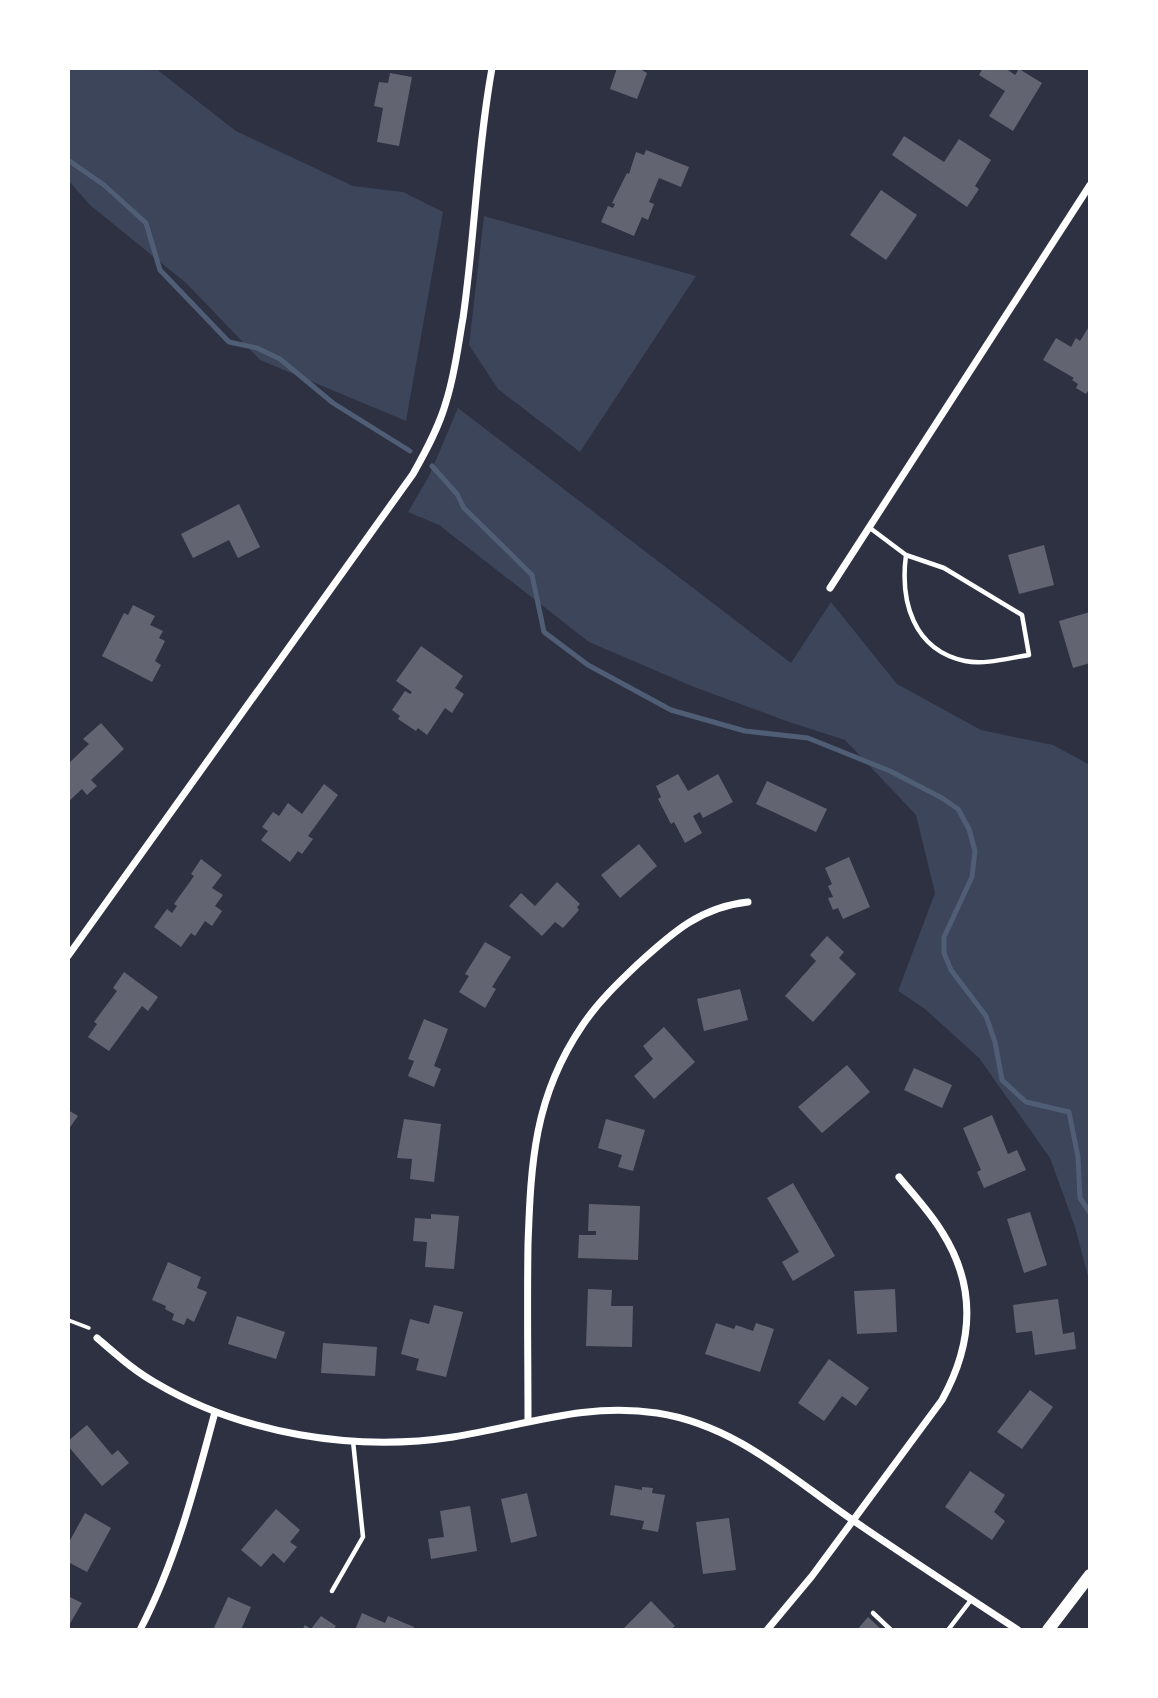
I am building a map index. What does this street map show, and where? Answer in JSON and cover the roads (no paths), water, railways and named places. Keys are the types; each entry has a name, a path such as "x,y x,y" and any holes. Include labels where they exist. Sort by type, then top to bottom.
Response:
{"main road":[{"path":"1048,1630 1090,1575"}],"street":[{"path":"68,956 413,474 431,441 446,404 455,369 492,68"},
{"path":"830,588 1090,185"},
{"path":"528,1420 527,1283 531,1174 539,1121 563,1057 582,1025 605,995 645,958 705,911 726,904 748,902"},
{"path":"767,1630 811,1576 942,1400 954,1379 962,1353 967,1327 967,1303 963,1278 954,1252 941,1230 899,1177"},
{"path":"97,1338 154,1382 215,1412 256,1425 305,1435 353,1441 400,1442 452,1437 528,1420 585,1411 621,1409 658,1413 695,1423 730,1436 756,1450 853,1520 1018,1630"},
{"path":"140,1630 173,1556 194,1493 215,1412"}],"lane":[{"path":"870,528 906,555 944,568 1022,615 1029,655 988,662 965,661 930,646 918,629 906,601 903,579 906,555"},
{"path":"331,1591 363,1537 353,1441"},
{"path":"948,1630 972,1599"},
{"path":"873,1613 891,1630"}],"waterway":[{"path":"68,160 104,185 146,223 160,270 229,342 257,348 280,359 333,403 410,451"},
{"path":"432,466 457,494 464,508 532,575 544,632 588,665 671,710 745,731 808,738 890,771 958,809 969,829 975,851 972,877 944,937 944,953 951,970 986,1016 995,1042 1002,1080 1026,1102 1069,1112 1078,1157 1080,1198 1090,1213"}]}
